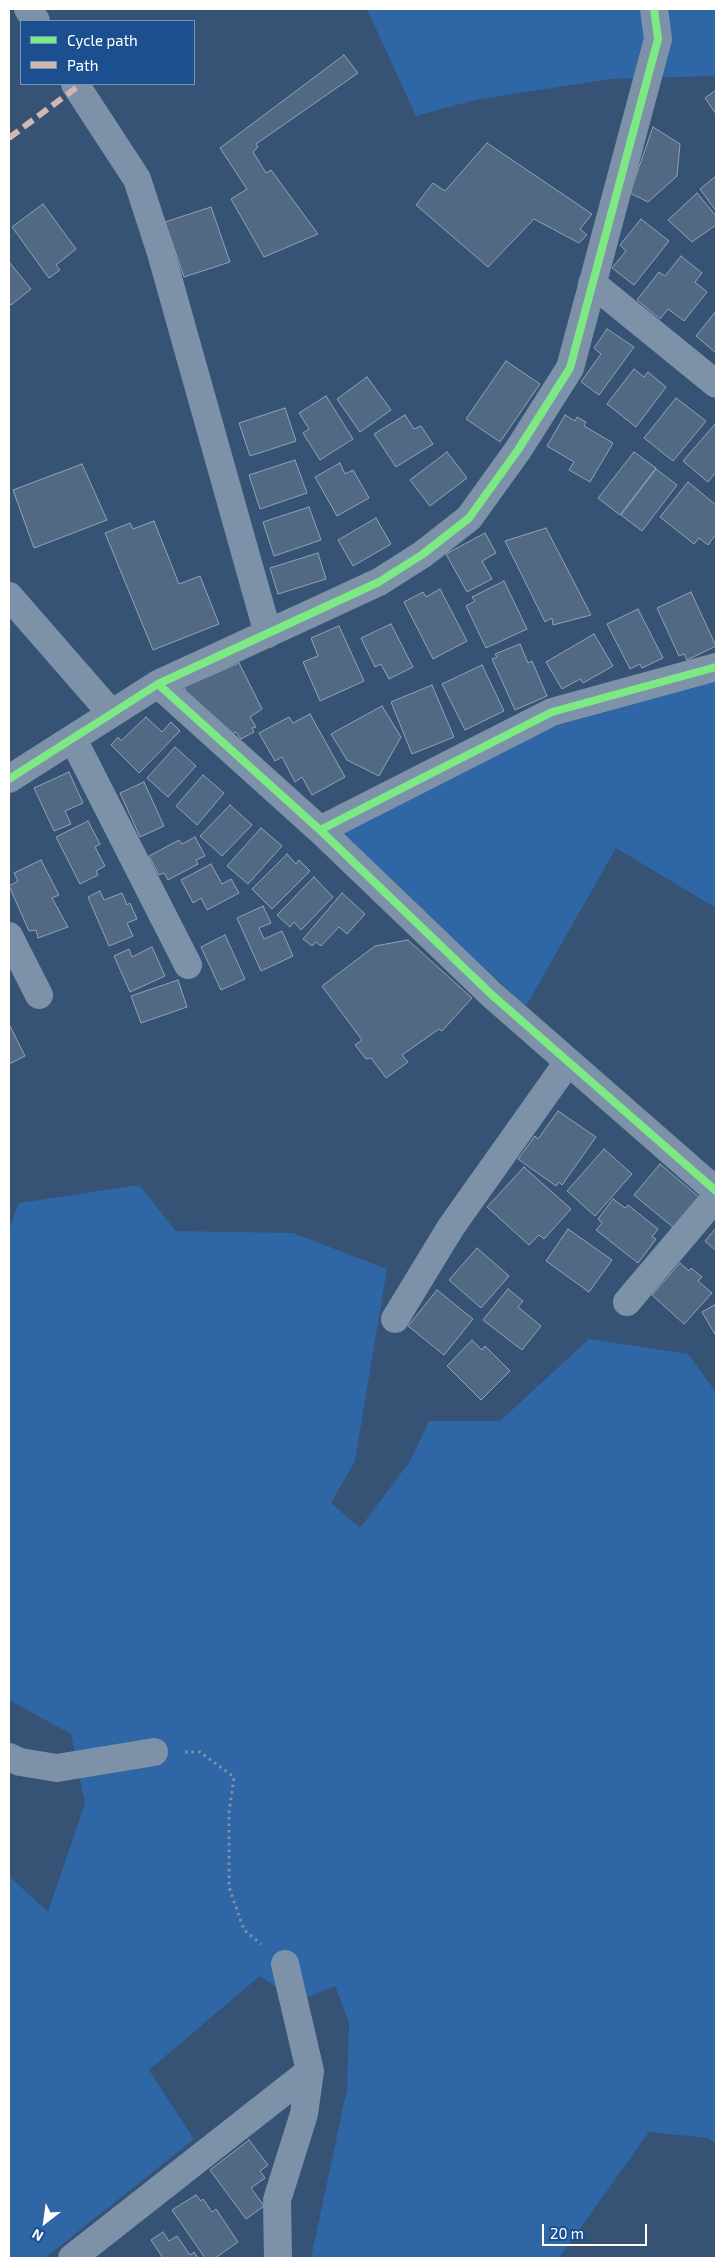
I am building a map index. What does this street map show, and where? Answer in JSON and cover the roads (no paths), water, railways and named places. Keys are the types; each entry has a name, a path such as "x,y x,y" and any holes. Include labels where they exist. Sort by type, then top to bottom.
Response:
{"street":[{"path":"28,9 35,20"},
{"path":"9,779 158,684 378,582 423,554 469,518 518,450 570,368 658,39 654,9"},
{"path":"76,85 137,179 161,253 268,634"},
{"path":"592,283 716,384"},
{"path":"9,596 111,713"},
{"path":"320,830 552,712 716,667"},
{"path":"158,684 320,830 492,995 716,1191"},
{"path":"72,739 188,965"},
{"path":"9,936 39,995"},
{"path":"395,1319 450,1227 568,1062"},
{"path":"627,1302 716,1197"},
{"path":"9,1757 20,1762 57,1768 154,1752"},
{"path":"278,2258 277,2200 304,2114 310,2071 285,1964"},
{"path":"72,2258 310,2071"}]}
